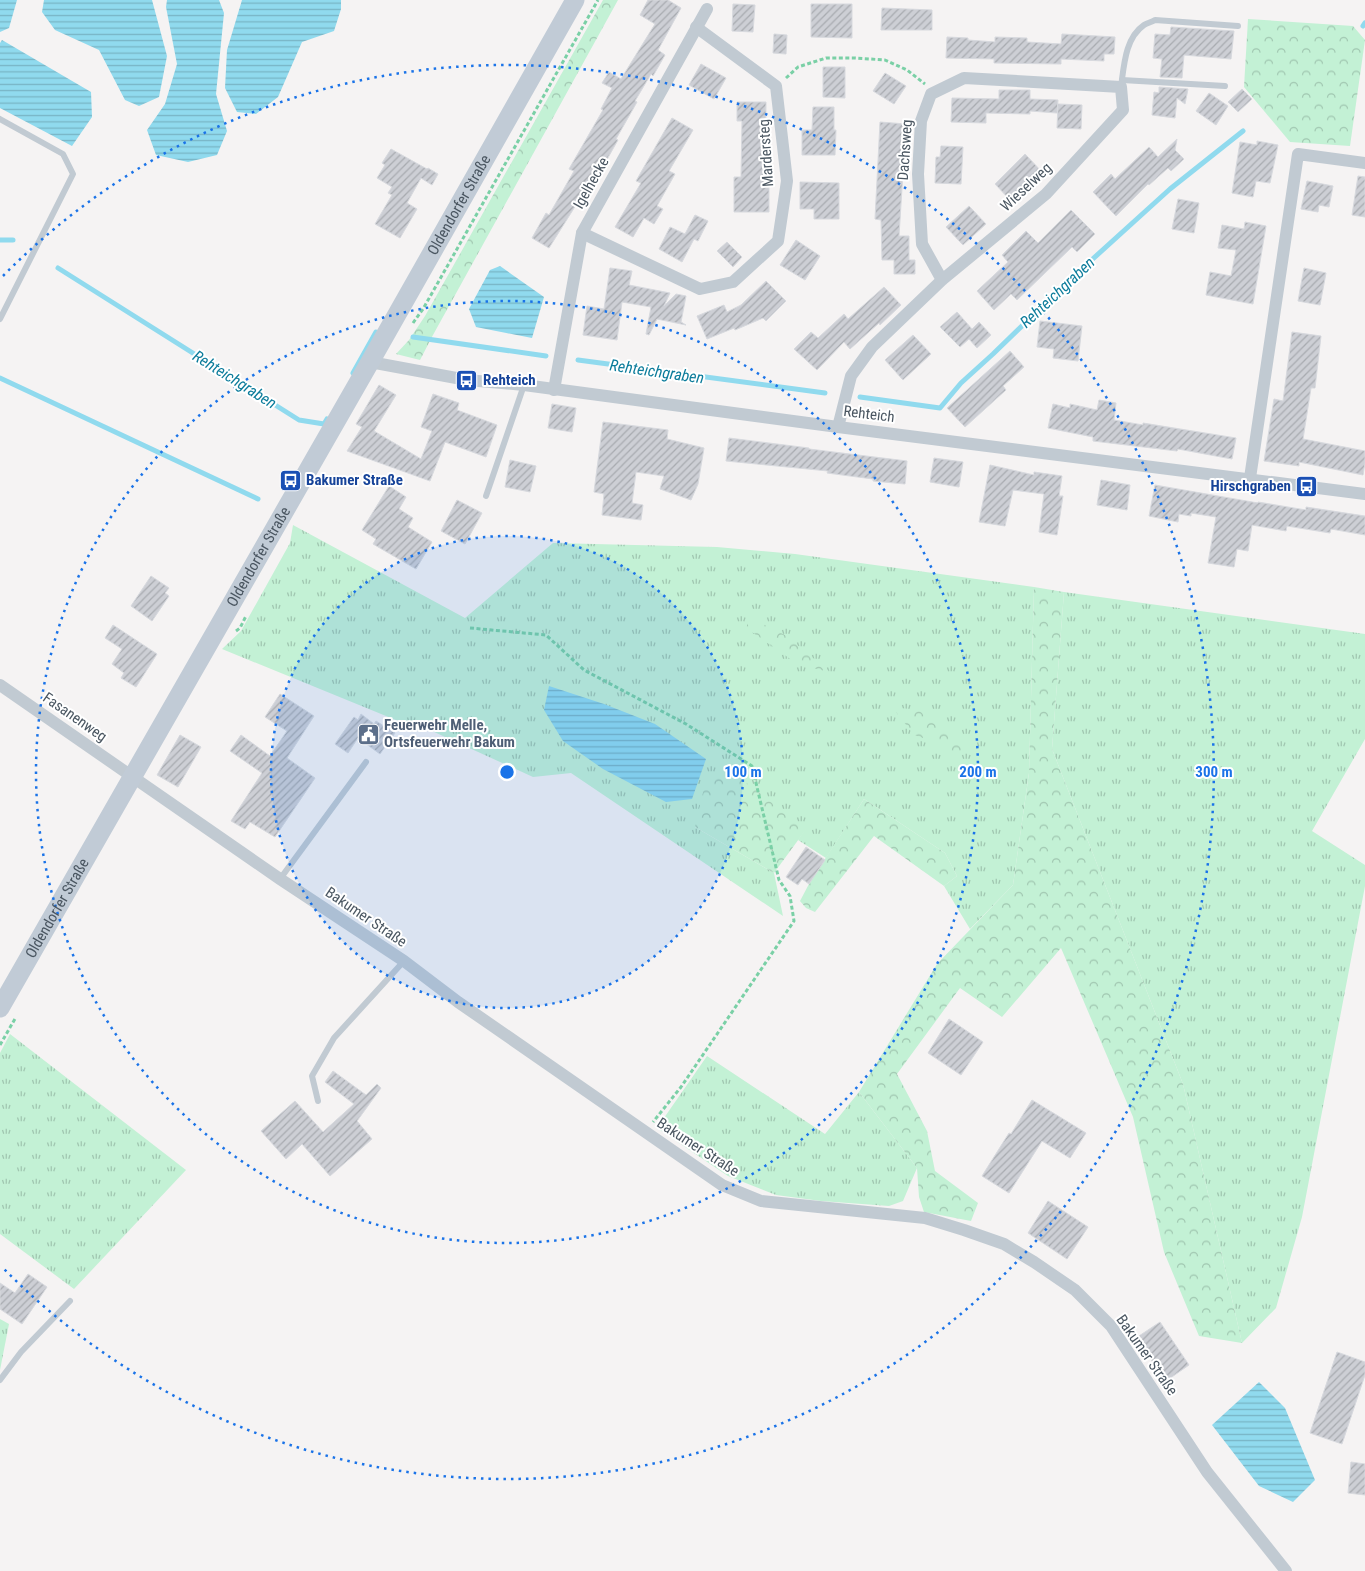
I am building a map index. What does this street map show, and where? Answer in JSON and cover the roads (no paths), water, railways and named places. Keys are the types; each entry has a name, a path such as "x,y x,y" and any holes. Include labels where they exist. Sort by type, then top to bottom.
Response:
{"main road":[{"name":"Oldendorfer Straße","path":"0,1008 575,0"}],"street":[{"name":"Igelhecke","path":"554,390 582,233 707,9"},
{"name":"Mardersteg","path":"582,233 700,289 733,282 778,241 787,181 776,86 696,27"},
{"name":"Dachsweg","path":"942,280 922,244 918,174 921,122 931,94 964,78 1122,84"},
{"name":"Wieselweg","path":"838,427 851,376 872,347 942,280 1046,194 1123,110 1122,84"},
{"path":"1250,478 1298,154 1365,163"},
{"name":"Rehteich","path":"370,362 467,380 524,385 1365,494"},
{"name":"Fasanenweg","path":"0,684 132,777"},
{"name":"Bakumer Straße","path":"132,777 404,962 458,1002 722,1185 761,1201 925,1218 1004,1244 1075,1290 1110,1326 1207,1472 1286,1571"}],"lane":[{"name":"Wieselweg","path":"1122,84 1124,62 1132,38 1144,25 1155,20 1238,26"},
{"path":"1122,84 1225,86"},
{"path":"0,118 63,154 74,174 0,319"},
{"path":"486,496 524,385"},
{"path":"280,879 366,762"},
{"path":"318,1100 312,1076 334,1038 404,962"},
{"path":"0,1380 21,1352 70,1301"}],"water":[{"path":"0,0 17,0 9,28 0,32"},
{"path":"44,0 152,0 167,56 159,97 139,106 125,100 99,50 55,30 42,12"},
{"path":"167,0 219,0 224,13 216,94 227,131 217,155 188,162 156,155 147,130 165,104 177,64 166,7"},
{"path":"242,0 341,0 341,9 334,31 302,42 278,97 256,114 237,112 225,88 227,50"},
{"path":"2,40 91,92 92,117 72,146 0,108 0,43"},
{"path":"500,266 544,297 532,338 476,327 469,309 490,270"},
{"path":"549,686 604,704 655,724 706,759 692,799 666,802 603,769 563,741 544,710"},
{"path":"1259,1382 1285,1408 1315,1480 1293,1502 1259,1486 1212,1425"}],"waterway":[{"name":"Rehteichgraben","path":"860,397 940,408 961,383 1064,285 1170,189 1243,131"},
{"name":"Rehteichgraben","path":"0,240 13,240"},
{"name":"Rehteichgraben","path":"58,268 299,420 324,424 327,419"},
{"name":"Rehteichgraben","path":"353,373 376,332"},
{"name":"Rehteichgraben","path":"413,337 546,356"},
{"name":"Rehteichgraben","path":"578,360 825,393"},
{"path":"0,378 258,499"}],"place":[{"name":"Rehteich","path":"467,380"},
{"name":"Bakumer Straße","path":"290,480"},
{"name":"Hirschgraben","path":"1307,486"},
{"name":"Feuerwehr Melle, Ortsfeuerwehr Bakum","path":"368,734"}]}
